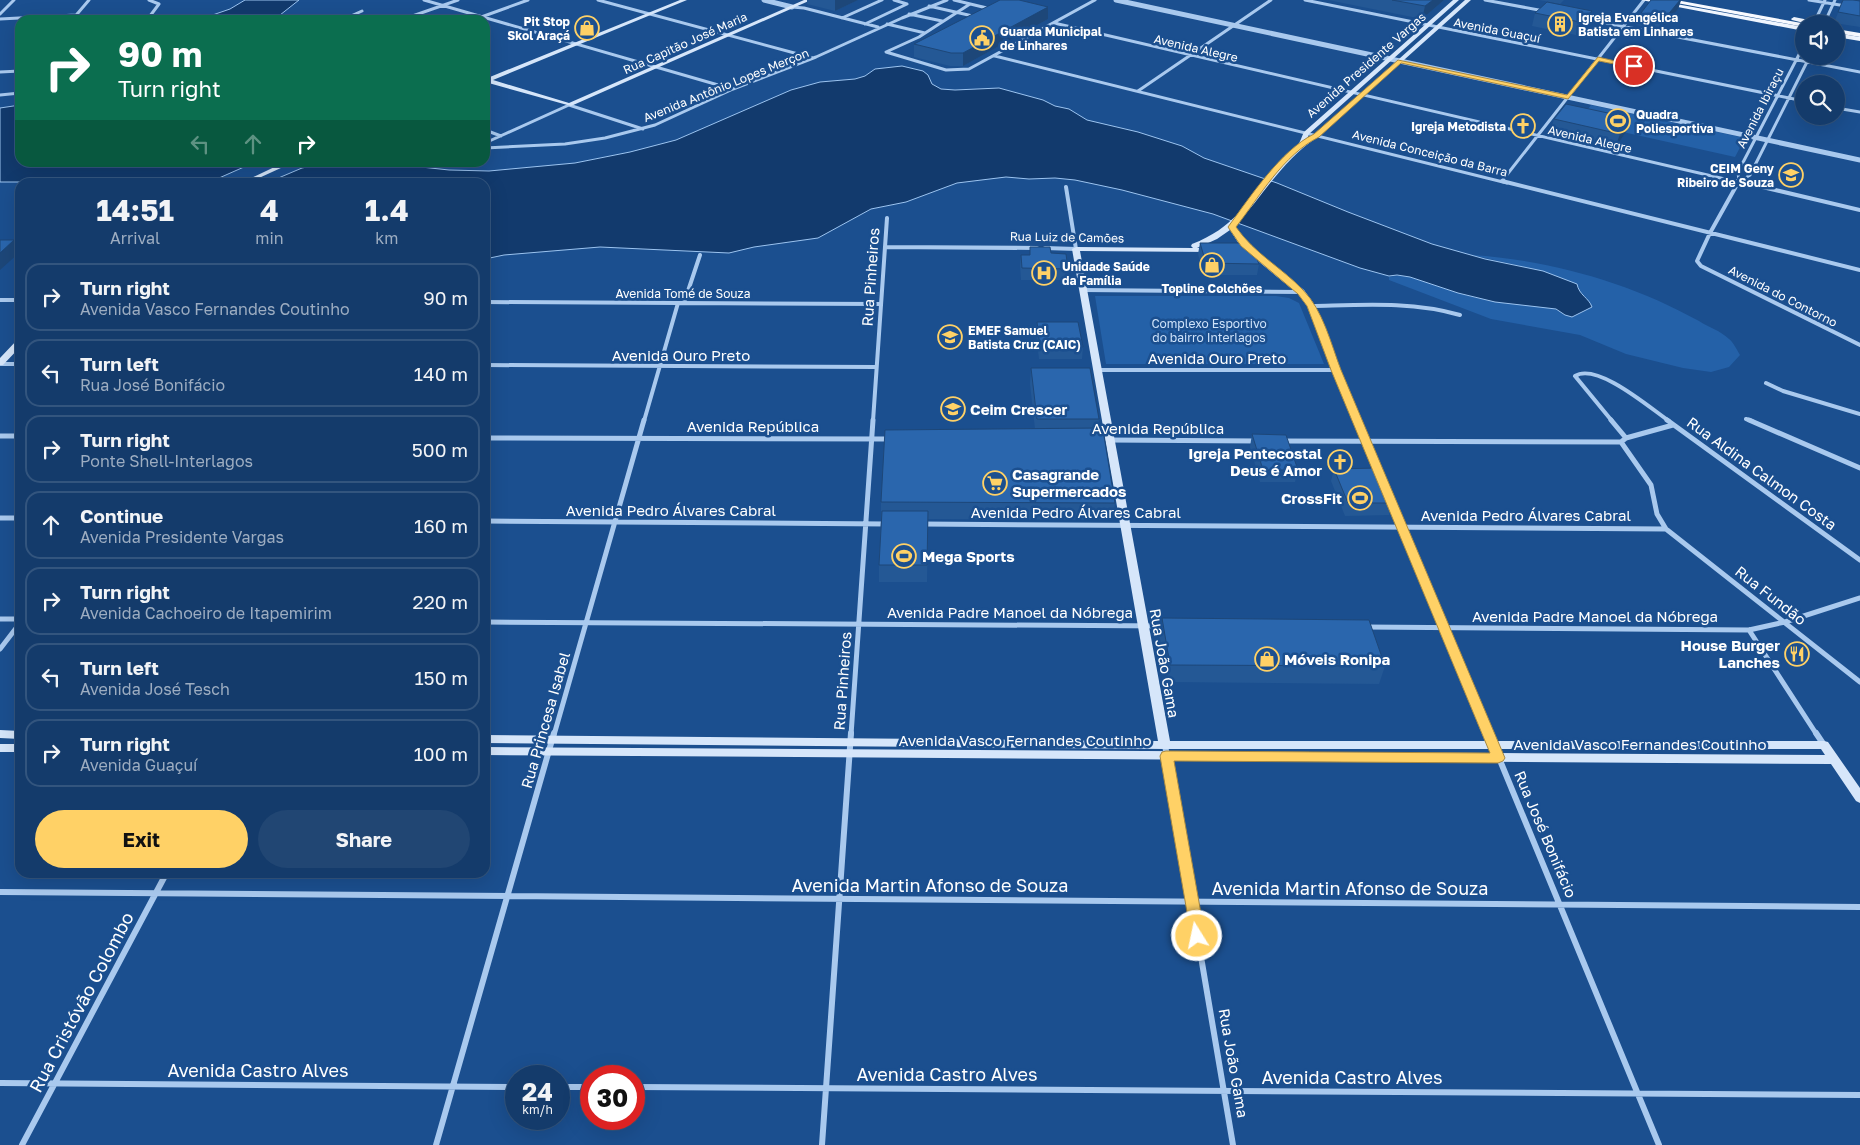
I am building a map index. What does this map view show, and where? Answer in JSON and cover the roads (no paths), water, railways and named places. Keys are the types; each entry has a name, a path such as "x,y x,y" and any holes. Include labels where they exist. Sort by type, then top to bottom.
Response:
{"highway":[{"path":"1664,0 1795,23"},
{"path":"1845,30 1860,33"}],"main road":[{"path":"490,78 684,0"},
{"name":"Rua Capitão José Maria","path":"569,105 808,0"},
{"name":"Avenida Presidente Vargas","path":"1302,143 1306,133 1456,0"},
{"name":"Avenida Presidente Vargas","path":"1302,143 1317,135 1468,0"},
{"path":"1644,0 1795,27"},
{"path":"1684,0 1795,19"},
{"path":"1845,36 1860,39"},
{"path":"490,81 569,105"},
{"path":"1184,250 1205,244 1232,226 1282,162 1302,143"},
{"path":"255,178 280,167"},
{"name":"Rua José Bonifácio","path":"1232,226 1245,250 1301,292 1311,306 1498,758"},
{"name":"Rua Luiz de Camões","path":"1076,249 1221,250"},
{"name":"Rua João Gama","path":"1076,249 1098,370 1106,440 1125,525 1166,750"},
{"path":"0,363 15,347"},
{"path":"0,734 15,735"},
{"name":"Avenida Vasco Fernandes Coutinho","path":"490,739 552,739 850,748"},
{"name":"Avenida Vasco Fernandes Coutinho","path":"1166,750 1494,745 1824,745"},
{"path":"1824,745 1860,798"},
{"path":"0,748 15,748"},
{"name":"Avenida Vasco Fernandes Coutinho","path":"490,751 850,748 1166,750 1498,758 1835,760"}],"street":[{"path":"0,14 14,0"},
{"path":"76,15 89,0"},
{"path":"149,0 158,3 157,9 152,15"},
{"path":"424,0 475,15"},
{"path":"415,15 458,0"},
{"path":"487,15 528,0"},
{"path":"598,0 813,58"},
{"path":"764,0 878,27"},
{"path":"779,0 804,8"},
{"path":"842,18 882,0"},
{"path":"865,24 907,4 894,0"},
{"name":"Avenida Antônio Lopes Merçon","path":"490,148 513,148 575,141 643,129 687,113 733,90 813,58 878,27 947,0"},
{"path":"954,0 997,10"},
{"path":"970,4 954,12 925,33 886,52 946,70 961,70 975,67 1095,0"},
{"path":"1116,0 1860,158"},
{"path":"1131,0 1236,24"},
{"path":"1138,91 1270,0"},
{"name":"Avenida Guaçuí","path":"1305,0 1795,99"},
{"path":"1485,0 1550,12"},
{"path":"1502,181 1644,0"},
{"path":"1809,0 1851,7"},
{"path":"1828,15 1835,0"},
{"path":"1819,15 1824,1"},
{"path":"929,6 982,18"},
{"path":"353,15 362,11"},
{"path":"909,14 942,22"},
{"path":"0,19 15,18"},
{"path":"1578,18 1795,59"},
{"path":"490,19 733,90"},
{"name":"Avenida Alegre","path":"1054,23 1860,210"},
{"path":"887,24 925,33"},
{"name":"Avenida Conceição da Barra","path":"996,56 1860,270"},
{"name":"Avenida Ibiraçu","path":"1740,181 1738,172 1795,61"},
{"name":"Avenida Ibiraçu","path":"1698,264 1710,233 1740,181 1750,175 1806,65"},
{"path":"1823,65 1860,72"},
{"path":"0,72 15,71"},
{"path":"0,95 15,94"},
{"path":"490,140 569,105 643,129"},
{"path":"1845,110 1860,112"},
{"path":"490,132 500,136"},
{"name":"Rua João Gama","path":"1066,187 1076,249"},
{"name":"Rua Pinheiros","path":"822,1145 887,218"},
{"name":"Rua Luiz de Camões","path":"885,246 1076,249"},
{"name":"Rua Princesa Isabel","path":"436,1145 660,366 681,303 700,255"},
{"name":"Avenida do Contorno","path":"1698,264 1860,345"},
{"path":"1083,290 1301,292"},
{"path":"0,300 15,300"},
{"name":"Avenida Tomé de Souza","path":"490,302 881,304"},
{"path":"1311,306 1413,306 1440,309 1460,315"},
{"path":"0,363 15,364"},
{"name":"Avenida Ouro Preto","path":"490,365 876,367"},
{"name":"Avenida Ouro Preto","path":"1098,370 1336,370"},
{"name":"Rua Aldina Calmon Costa","path":"1626,438 1578,382 1575,376 1577,373 1588,373 1603,378 1624,389 1860,560"},
{"path":"1766,383 1791,393 1860,414"},
{"path":"1746,419 1860,468"},
{"path":"1278,441 1621,442 1626,438 1673,425"},
{"path":"0,436 15,436"},
{"name":"Avenida República","path":"490,438 890,439"},
{"name":"Avenida República","path":"1106,440 1268,441"},
{"path":"1621,442 1651,485 1657,514 1666,529"},
{"path":"0,518 15,518"},
{"name":"Avenida Pedro Álvares Cabral","path":"490,521 895,524"},
{"name":"Avenida Pedro Álvares Cabral","path":"915,524 1666,529"},
{"name":"Rua Fundão","path":"1666,529 1860,682"},
{"name":"Avenida Padre Manoel da Nóbrega","path":"1357,627 1749,630 1785,622 1860,598"},
{"path":"0,619 15,619"},
{"name":"Avenida Padre Manoel da Nóbrega","path":"490,622 1172,626"},
{"path":"0,650 15,630"},
{"path":"1749,630 1824,745"},
{"name":"Rua João Gama","path":"1166,750 1233,1145"},
{"name":"Rua José Bonifácio","path":"1498,758 1659,1145"},
{"name":"Rua Cristóvão Colombo","path":"22,1145 164,878"},
{"name":"Avenida Martin Afonso de Souza","path":"0,892 1860,908"},
{"name":"Avenida Castro Alves","path":"0,1083 505,1087"},
{"name":"Avenida Castro Alves","path":"645,1087 1860,1095"}],"place":[{"name":"Igreja Evangélica Batista em Linhares","path":"1560,24"},
{"name":"Pit Stop Skol Araçá","path":"587,28"},
{"name":"Guarda Municipal de Linhares","path":"982,38"},
{"name":"Quadra Poliesportiva","path":"1618,121"},
{"name":"Igreja Metodista","path":"1523,126"},
{"name":"CEIM Geny Ribeiro de Souza","path":"1791,175"},
{"name":"Topline Colchões","path":"1212,265"},
{"name":"Unidade Saúde da Família","path":"1044,273"},
{"name":"EMEF Samuel Batista Cruz (CAIC)","path":"950,337"},
{"name":"Ceim Crescer","path":"953,409"},
{"name":"Igreja Pentecostal Deus é Amor","path":"1340,462"},
{"name":"Casagrande Supermercados","path":"995,483"},
{"name":"CrossFit","path":"1360,498"},
{"name":"Mega Sports","path":"904,556"},
{"name":"House Burger Lanches","path":"1797,654"},
{"name":"Móveis Ronipa","path":"1267,659"}],"park label":[{"name":"Complexo Esportivo do bairro Interlagos","path":"1209,330"}]}
